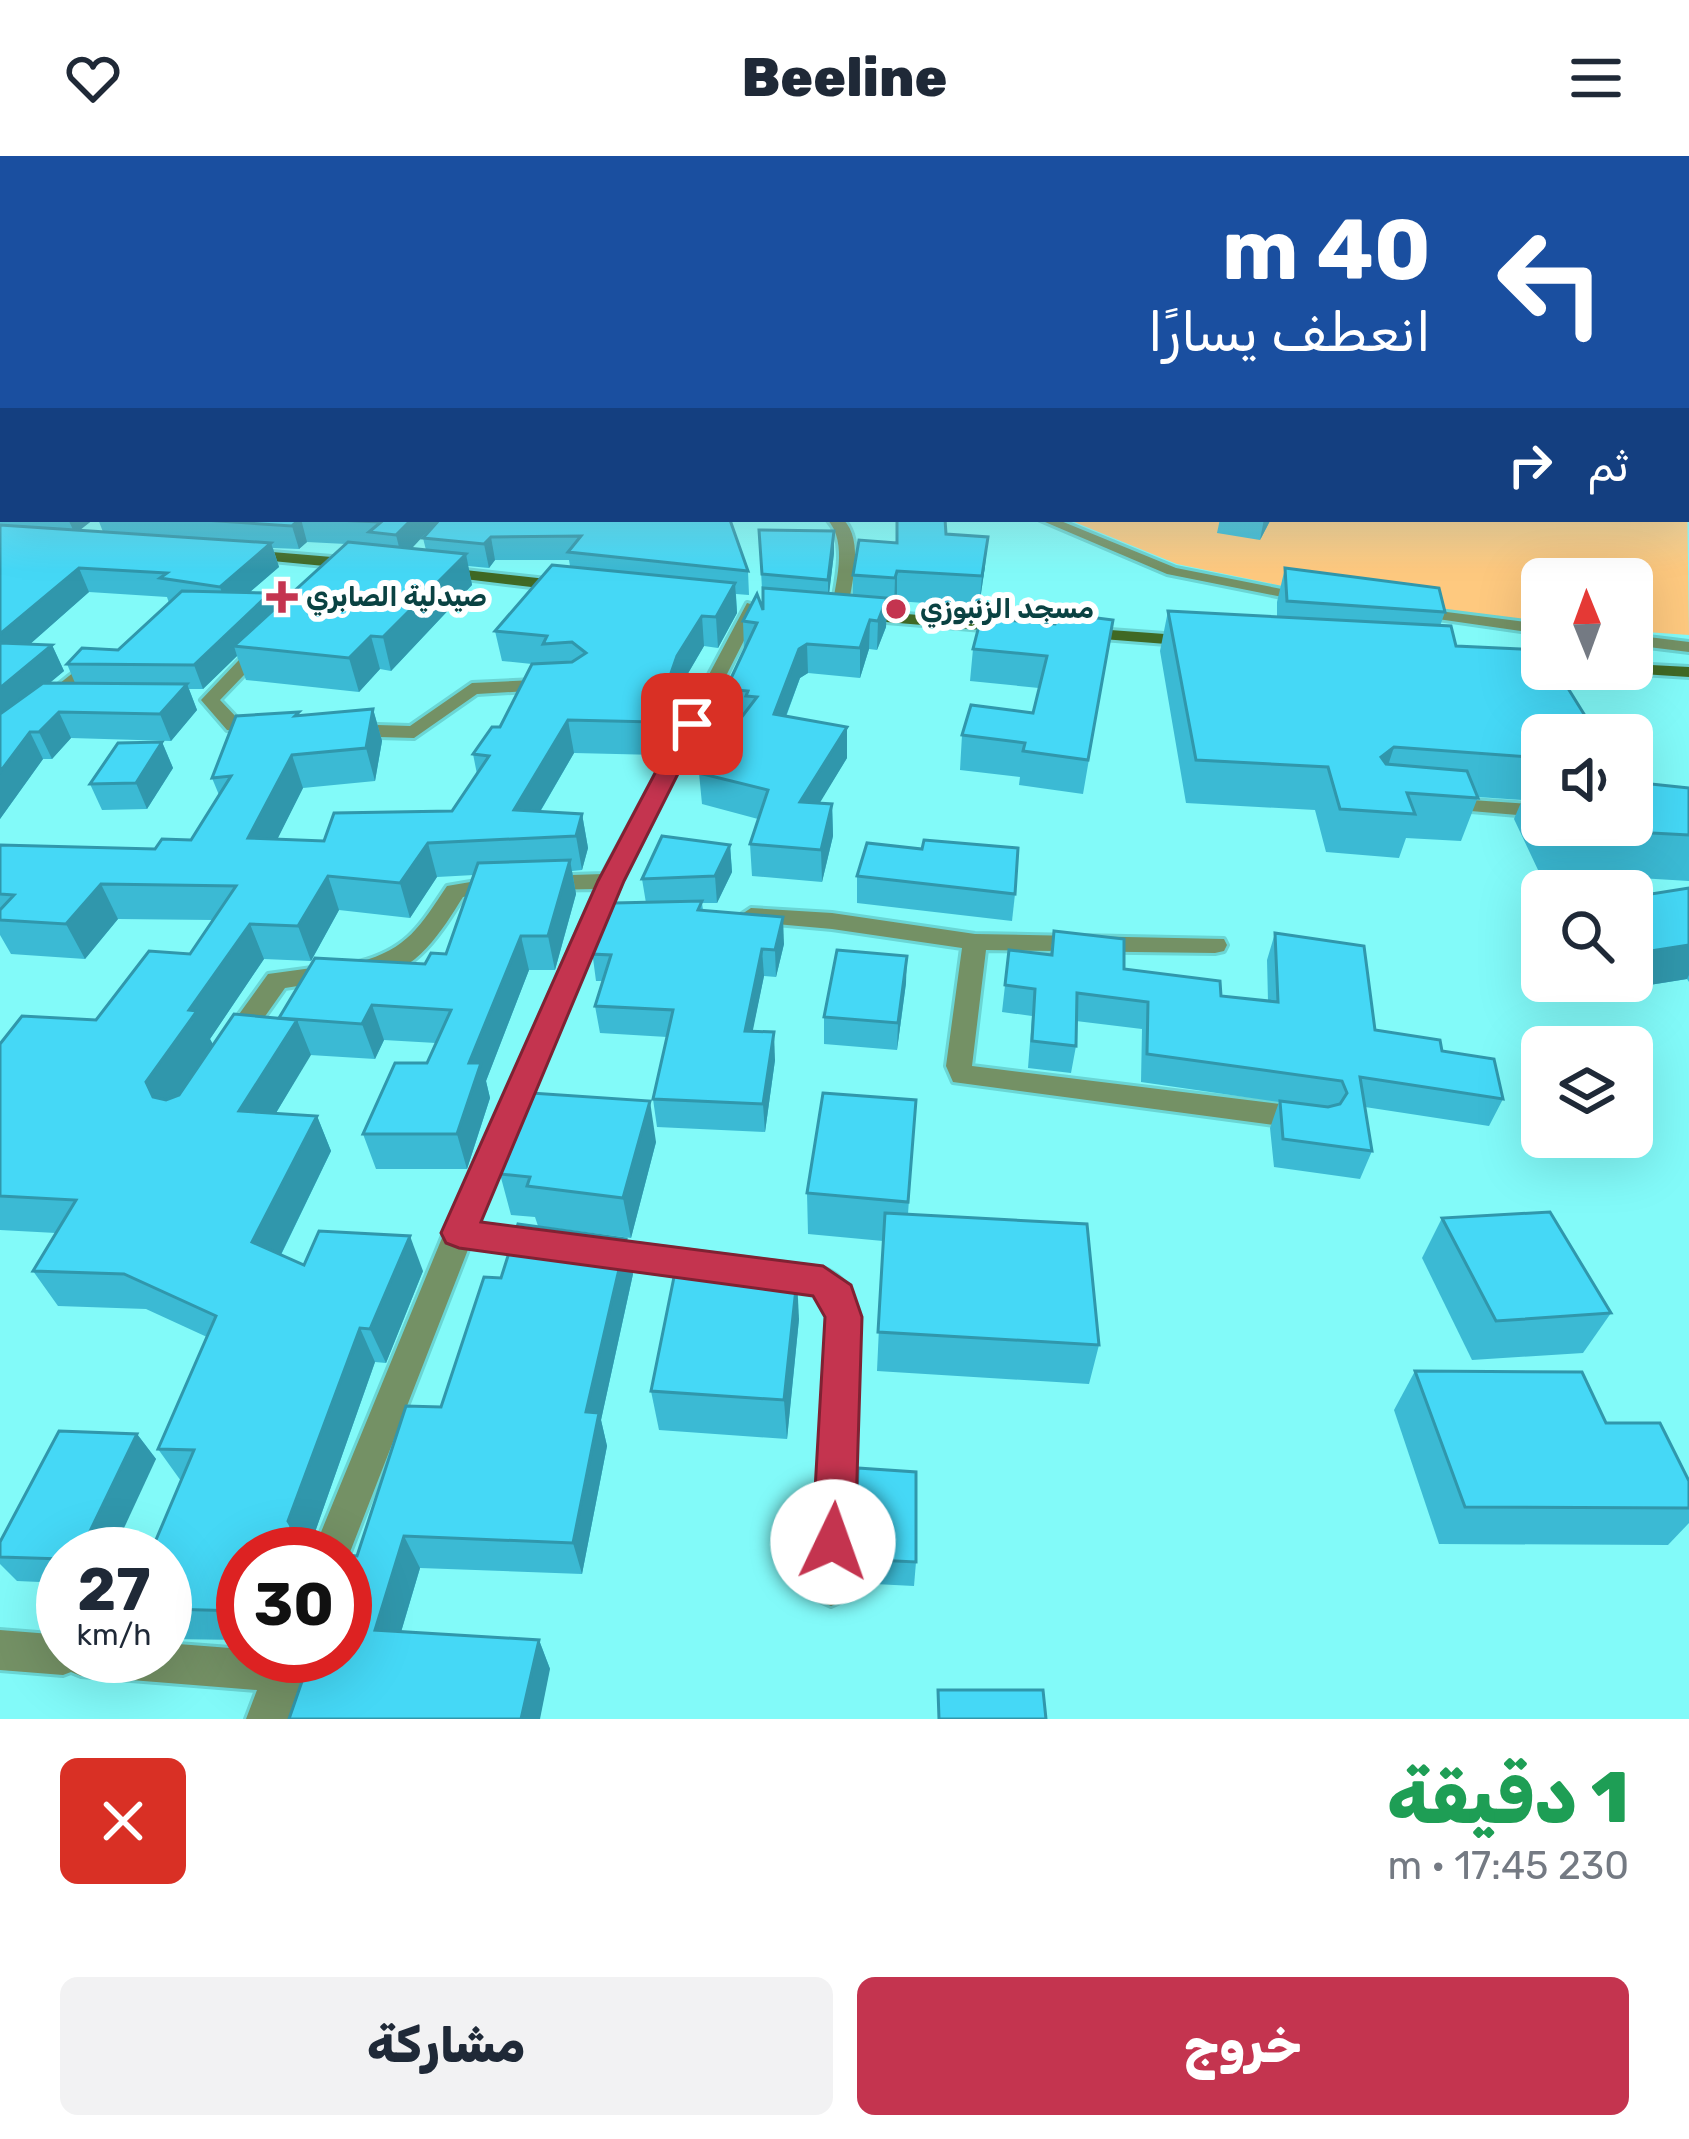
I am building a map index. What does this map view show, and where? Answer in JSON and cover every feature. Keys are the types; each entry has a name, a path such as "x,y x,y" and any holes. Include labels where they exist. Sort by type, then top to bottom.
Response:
{"main road":[{"path":"223,553 386,567"},
{"path":"407,569 591,589"},
{"path":"818,612 1030,629"},
{"path":"1054,631 1220,644"},
{"path":"1653,670 1689,672"}],"street":[{"path":"837,522 843,527 847,554 839,614"},
{"path":"326,579 343,562"},
{"path":"342,1527 459,1233 606,919 611,881 752,606"},
{"path":"187,700 210,700 276,631"},
{"path":"0,741 79,674"},
{"path":"324,729 414,732 472,689 577,683"},
{"path":"50,699 72,700"},
{"path":"210,700 234,726 279,728"},
{"path":"1428,803 1521,810"},
{"path":"218,1066 278,980 401,960 415,951 455,891 485,885 611,881"},
{"path":"732,915 832,921 975,942 1215,945"},
{"path":"975,942 959,1066 963,1075 1318,1119"},
{"path":"459,1233 823,1282 838,1297 843,1317 832,1588"},
{"path":"0,1649 36,1652"},
{"path":"267,1719 280,1683"}],"lane":[{"path":"1052,522 1172,572 1325,600"},
{"path":"1388,608 1521,625"},
{"path":"1653,643 1689,647"}],"shaded area":[{"path":"1074,522 1687,522 1689,635 1653,632 1653,558 1521,558 1521,623 1330,596 1177,564"}],"building":[{"path":"233,522 297,522 292,526"},
{"path":"381,522 409,522 396,535 369,532"},
{"path":"437,522 731,522 748,571 568,552 581,536 491,537 484,544 423,538"},
{"path":"897,522 945,522 946,534 988,537 982,576 897,571 895,578 853,575 859,540 897,543"},
{"path":"0,525 271,543 220,587 160,578 167,573 79,568 0,634"},
{"path":"759,530 834,531 828,580 762,574"},
{"path":"348,542 466,554 383,637 371,636 349,658 234,646"},
{"path":"552,565 735,583 716,617 702,616 677,656 654,722 568,720 514,810 582,814 576,836 428,843 400,883 328,876 298,926 250,924 189,1010 197,1011 146,1082 153,1097 166,1100 179,1095 234,1014 297,1020 239,1111 317,1116 252,1242 304,1265 319,1231 410,1236 370,1329 360,1328 288,1521 291,1527 216,1527 216,1610 192,1610 192,1527 161,1527 194,1450 158,1449 216,1316 124,1274 33,1271 76,1200 0,1196 0,1044 22,1016 96,1020 149,951 190,954 236,886 101,884 66,924 0,920 0,910 14,895 0,894 0,845 155,849 162,839 191,840 231,776 212,778 236,716 373,709 366,748 292,755 248,838 324,841 334,813 452,811 489,756 473,754 492,727 500,727 532,664 572,662 586,653 572,642 543,644 547,636 495,631"},
{"path":"1285,568 1439,588 1445,612 1287,601"},
{"path":"763,588 887,598 878,621 870,620 860,648 807,644 799,649 774,714 847,727 800,802 832,804 821,850 750,844 768,790 699,773 757,697 726,689 757,623 743,621 757,594 763,610"},
{"path":"182,591 270,593 194,665 67,664 82,648 118,650"},
{"path":"1168,611 1451,626 1456,646 1521,649 1521,690 1569,690 1584,714 1521,714 1521,756 1394,747 1381,757 1386,764 1467,771 1478,798 1407,793 1415,814 1340,809 1328,767 1196,760"},
{"path":"1058,613 1113,620 1088,760 1023,751 1025,743 962,735 971,705 1033,713 1047,656 973,649 981,618 1055,624"},
{"path":"0,643 52,645 0,688"},
{"path":"43,683 187,684 160,714 59,712 39,732 30,732 0,772 0,714"},
{"path":"162,742 136,783 90,784 118,743"},
{"path":"1653,784 1689,788 1689,835 1653,833"},
{"path":"662,836 730,845 715,876 642,879"},
{"path":"924,840 1018,848 1015,894 857,876 867,843 922,849"},
{"path":"570,860 548,936 521,936 469,1063 481,1063 457,1134 363,1134 395,1063 427,1063 451,1010 372,1005 362,1024 279,1018 315,958 425,964 431,953 446,954 478,863"},
{"path":"1689,888 1689,945 1653,951 1653,894"},
{"path":"702,901 698,910 783,917 775,950 762,949 745,1031 774,1032 763,1104 653,1099 673,1010 595,1006 611,955 591,954 596,943 591,943 614,903"},
{"path":"1054,931 1124,939 1124,969 1220,981 1221,996 1278,1002 1275,933 1364,946 1375,1030 1440,1040 1442,1051 1494,1059 1503,1099 1360,1077 1372,1151 1283,1139 1280,1101 1340,1104 1347,1093 1342,1081 1147,1054 1148,1002 1077,993 1076,1046 1032,1041 1035,989 1005,985 1009,950 1052,955"},
{"path":"837,950 907,956 898,1023 824,1017"},
{"path":"531,1093 650,1101 623,1198 527,1186 530,1177 500,1174"},
{"path":"823,1093 916,1100 908,1202 807,1193"},
{"path":"1550,1212 1611,1313 1496,1321 1442,1218"},
{"path":"885,1213 1087,1224 1099,1345 878,1332"},
{"path":"518,1224 626,1239 586,1412 599,1413 573,1543 404,1536 375,1630 539,1640 521,1719 289,1719 301,1683 372,1683 372,1527 366,1527 406,1406 441,1407 484,1277 501,1278"},
{"path":"675,1272 797,1279 784,1400 651,1391"},
{"path":"1415,1371 1582,1372 1606,1423 1660,1423 1689,1481 1689,1508 1465,1507"},
{"path":"59,1431 137,1434 92,1527 36,1527 36,1558 0,1557 0,1542"},
{"path":"858,1468 916,1472 916,1562 855,1559"},
{"path":"938,1690 1043,1690 1046,1719 939,1719"}],"place":[{"name":"صيدلية الصابري","path":"282,597"},
{"name":"مسجد الزنبوزي","path":"896,609"}],"route":[{"path":"692,724 611,881 459,1233 823,1282 838,1297 843,1317 833,1542"}]}
